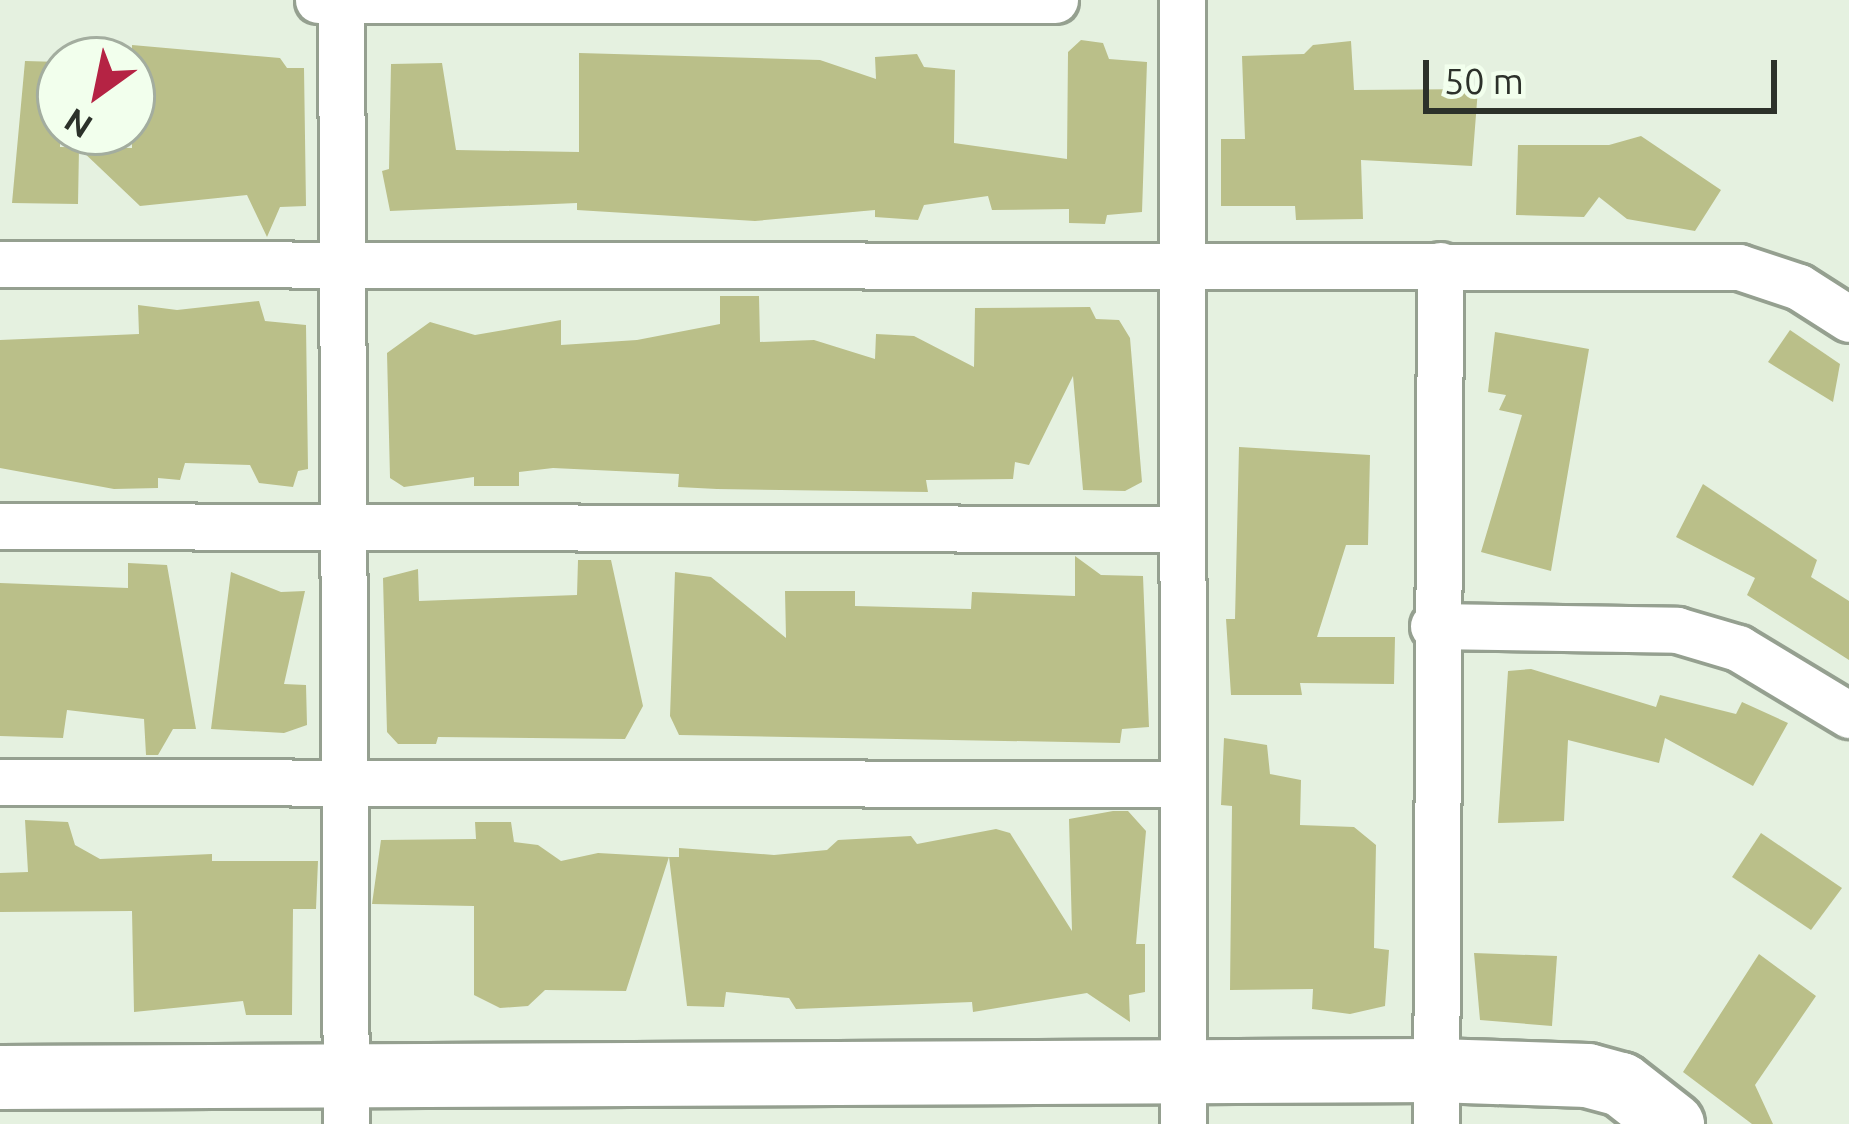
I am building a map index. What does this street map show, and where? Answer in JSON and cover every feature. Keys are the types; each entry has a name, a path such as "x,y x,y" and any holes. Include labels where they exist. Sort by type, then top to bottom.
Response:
{"street":[{"path":"318,0 1055,0"},
{"path":"1182,0 1178,529 1183,1098"},
{"path":"341,1 346,525 340,777 346,1097"},
{"path":"0,264 342,260 1739,267 1799,287 1849,320"},
{"path":"1436,1097 1433,626 1440,265"},
{"path":"0,526 1178,529"},
{"path":"1433,626 1677,630 1738,648 1849,715"},
{"path":"0,782 340,777 1180,784"},
{"path":"0,1077 346,1097 1183,1098 1436,1097 1588,1075 1621,1084 1672,1124"}],"building":[{"path":"1081,40 1103,43 1109,59 1147,62 1142,212 1107,215 1105,224 1069,223 1069,209 992,210 988,196 924,205 918,220 875,217 875,210 755,221 577,210 577,203 390,211 382,171 389,169 391,64 442,63 456,150 579,152 579,53 820,60 876,79 875,57 917,54 924,67 955,70 954,143 1067,159 1068,52"},
{"path":"1351,41 1354,90 1478,89 1472,166 1361,160 1363,219 1296,220 1295,206 1221,206 1221,139 1245,139 1242,56 1304,54 1313,45"},
{"path":"156,47 280,58 287,68 304,68 306,206 280,207 267,237 247,195 140,206 87,156 156,156"},
{"path":"25,61 36,61 36,156 79,156 78,204 12,203"},
{"path":"1641,136 1721,190 1695,231 1627,219 1599,197 1584,217 1516,215 1518,145 1609,145"},
{"path":"720,296 759,296 760,342 814,340 875,359 876,334 914,336 974,367 975,308 1090,307 1096,319 1119,320 1130,338 1142,482 1125,491 1083,490 1073,376 1029,465 1015,462 1013,479 926,480 928,492 678,487 679,474 553,468 519,472 519,486 474,486 474,477 404,487 390,478 387,353 430,322 475,335 561,320 561,345 637,340 720,324"},
{"path":"259,301 265,321 306,325 308,469 298,471 293,487 259,483 250,465 185,463 180,480 158,478 158,488 114,489 0,468 0,340 139,334 138,305 177,310"},
{"path":"1790,330 1840,364 1833,402 1768,362"},
{"path":"1495,332 1589,349 1551,571 1481,552 1522,415 1499,410 1506,395 1488,392"},
{"path":"1239,447 1370,455 1368,545 1346,545 1317,637 1395,637 1394,684 1300,683 1302,695 1231,695 1226,619 1235,619"},
{"path":"1703,484 1817,560 1811,577 1849,601 1849,660 1747,595 1755,578 1676,537"},
{"path":"1075,556 1101,575 1143,576 1149,727 1122,729 1120,743 679,735 670,716 675,572 711,577 786,638 785,591 855,591 855,606 971,609 972,592 1075,596"},
{"path":"578,560 611,560 643,706 625,739 438,737 436,744 398,744 387,732 383,578 418,569 419,601 577,595"},
{"path":"128,563 167,565 196,729 173,729 158,755 146,755 144,719 67,710 63,738 0,736 0,583 128,588"},
{"path":"231,572 281,592 305,591 284,684 306,685 307,725 284,733 211,729"},
{"path":"1531,669 1656,707 1660,695 1736,714 1742,702 1788,723 1753,786 1665,738 1659,763 1568,740 1564,821 1498,823 1508,671"},
{"path":"1224,738 1267,745 1270,774 1301,780 1300,825 1354,827 1376,845 1374,948 1389,950 1385,1006 1350,1014 1312,1009 1313,989 1230,990 1232,806 1221,805"},
{"path":"1128,811 1146,831 1136,944 1145,944 1145,992 1129,995 1130,1022 1087,993 973,1012 972,1002 796,1009 789,998 726,992 724,1007 687,1006 669,857 679,857 679,848 774,855 827,850 838,840 911,836 917,844 996,829 1010,833 1072,931 1069,819"},
{"path":"25,820 68,822 75,845 100,859 212,854 212,861 318,861 316,909 293,909 292,1015 246,1015 243,1001 134,1012 132,911 0,912 0,873 28,872"},
{"path":"475,822 511,822 514,842 538,845 561,861 598,853 669,857 626,991 545,990 528,1006 500,1008 474,995 474,906 372,904 381,840 476,839"},
{"path":"1761,833 1842,888 1811,930 1732,877"},
{"path":"1474,953 1557,956 1552,1026 1480,1020"},
{"path":"1759,954 1816,996 1755,1085 1773,1124 1752,1124 1683,1072"}]}
